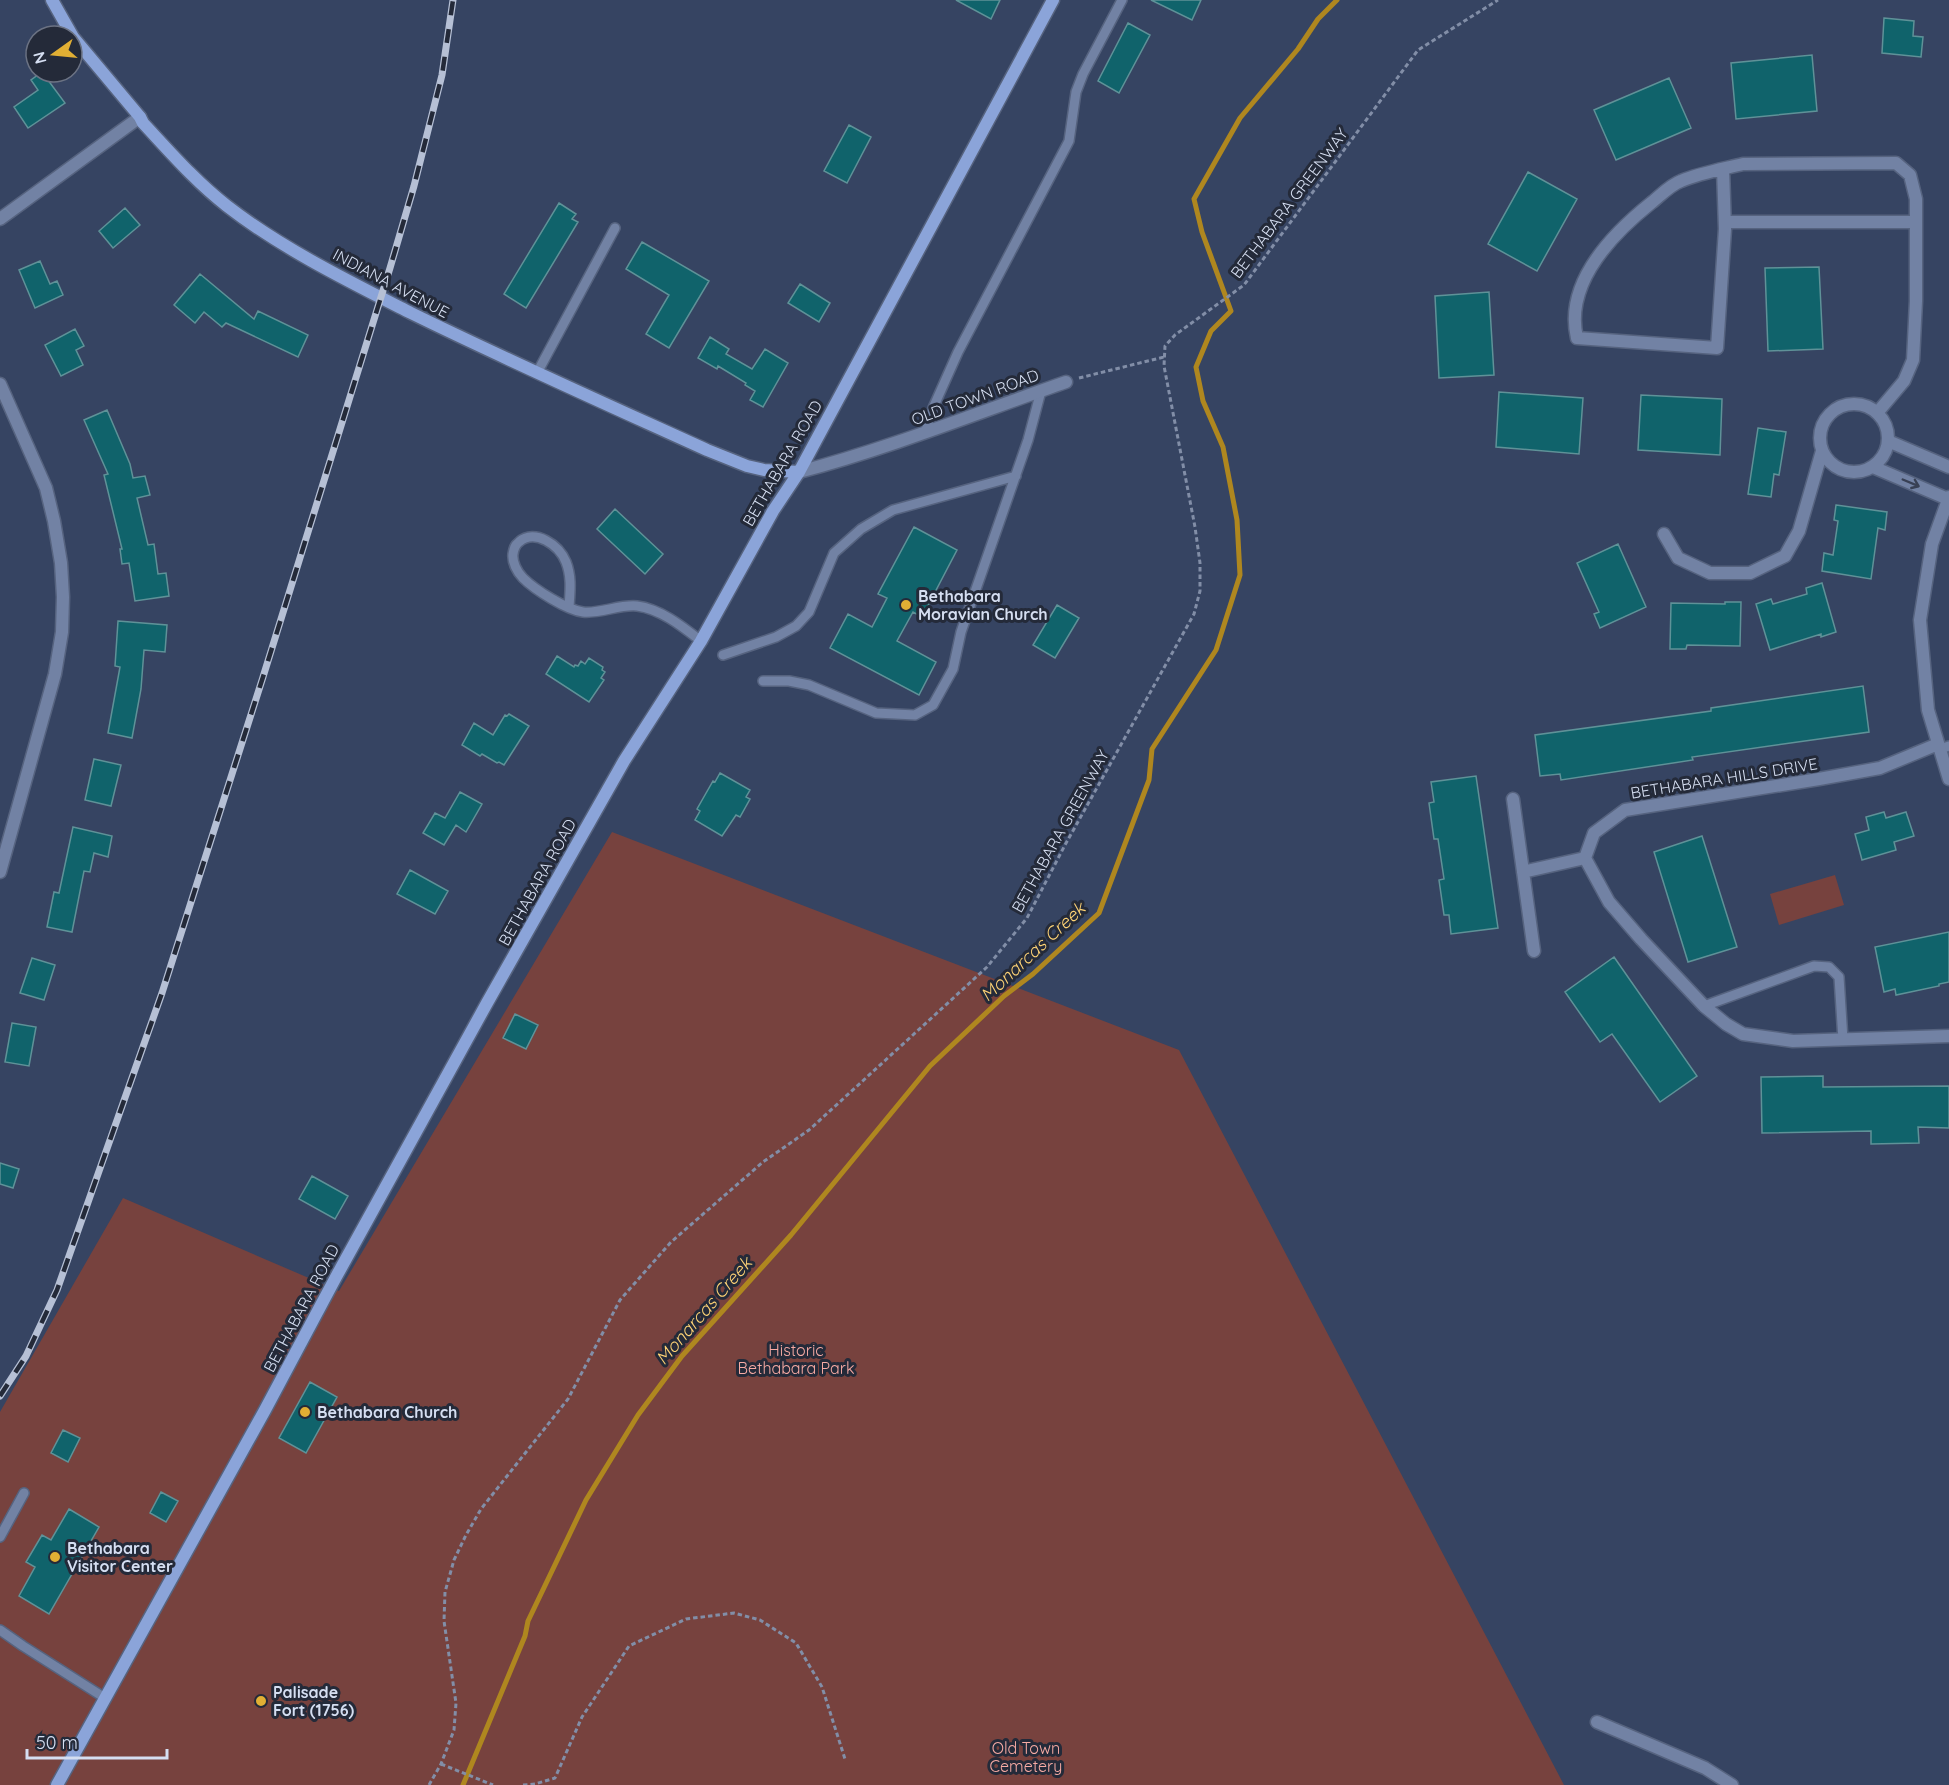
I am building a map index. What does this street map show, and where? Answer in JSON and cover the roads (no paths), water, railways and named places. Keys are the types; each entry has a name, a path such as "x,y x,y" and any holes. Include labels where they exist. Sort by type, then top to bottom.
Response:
{"street":[{"name":"INDIANA AVENUE","path":"52,0 74,38 143,123 202,185 228,207 285,245 372,293 537,373 727,458 764,470 799,472"},
{"name":"BETHABARA ROAD","path":"57,1785 487,1003 624,761 701,641 773,511 799,472 1053,0"},
{"path":"0,219 140,117"},
{"path":"1723,169 1725,222 1717,348 1577,338 1574,310 1579,291 1598,256 1626,223 1679,182 1723,169 1743,164 1896,163 1910,175 1916,199 1916,301 1913,360 1904,381 1877,413"},
{"path":"1725,222 1916,222"},
{"name":"OLD TOWN ROAD","path":"799,472 842,461 925,434 1066,382"},
{"path":"0,384 46,488 61,563 63,597 62,632 55,674 0,872"},
{"path":"1664,534 1678,558 1710,573 1750,573 1785,556 1799,531 1822,451 1820,436 1824,421 1835,410 1849,404 1864,405 1877,413 1886,426 1888,441 1884,456 1874,467 1859,473 1844,471 1830,464 1822,451"},
{"path":"1888,441 1949,467"},
{"path":"1874,467 1948,498 1932,544 1920,620 1928,710 1943,747 1949,778"},
{"name":"BETHABARA HILLS DRIVE","path":"1585,858 1594,833 1625,810 1880,768 1943,747"},
{"path":"1513,799 1534,951"},
{"path":"1523,872 1585,858 1609,903 1704,1006 1743,1035 1793,1041 1949,1036"},
{"path":"1597,1722 1705,1768 1732,1785"}],"lane":[{"path":"925,434 933,408 958,352 1069,141 1076,92 1122,0"},
{"path":"537,373 615,228"},
{"path":"763,681 789,681 809,685 876,713 915,715 933,705 953,669 962,632 1028,440 1041,391"},
{"path":"723,655 776,637 796,626 809,612 834,553 861,529 893,510 1016,476"},
{"path":"568,607 571,580 565,561 557,550 544,539 533,535 524,537 515,545 514,566 522,578 542,592 568,607 583,612 637,606 668,616 701,641"},
{"path":"1704,1006 1814,966 1829,967 1839,977 1843,1040"},
{"path":"0,1537 24,1493"},
{"path":"0,1630 105,1698"}],"waterway":[{"name":"Monarcas Creek","path":"463,1785 525,1636 528,1621 586,1500 638,1415 682,1356 791,1235 930,1066 1004,996 1033,974 1099,913 1149,780 1152,749 1216,650 1240,575 1237,520 1223,447 1203,401 1196,367 1211,331 1231,311 1202,232 1194,199 1240,118 1298,49 1318,19 1337,0"}],"railway":[{"path":"0,1396 26,1356 57,1290 162,993 390,268 414,186 442,75 453,0"}],"place":[{"name":"Bethabara Moravian Church","path":"906,605"},
{"name":"Bethabara Church","path":"305,1412"},
{"name":"Bethabara Visitor Center","path":"55,1557"},
{"name":"Palisade Fort (1756)","path":"261,1701"}],"park label":[{"name":"Historic Bethabara Park","path":"796,1359"},
{"name":"Old Town Cemetery","path":"1026,1757"}]}
